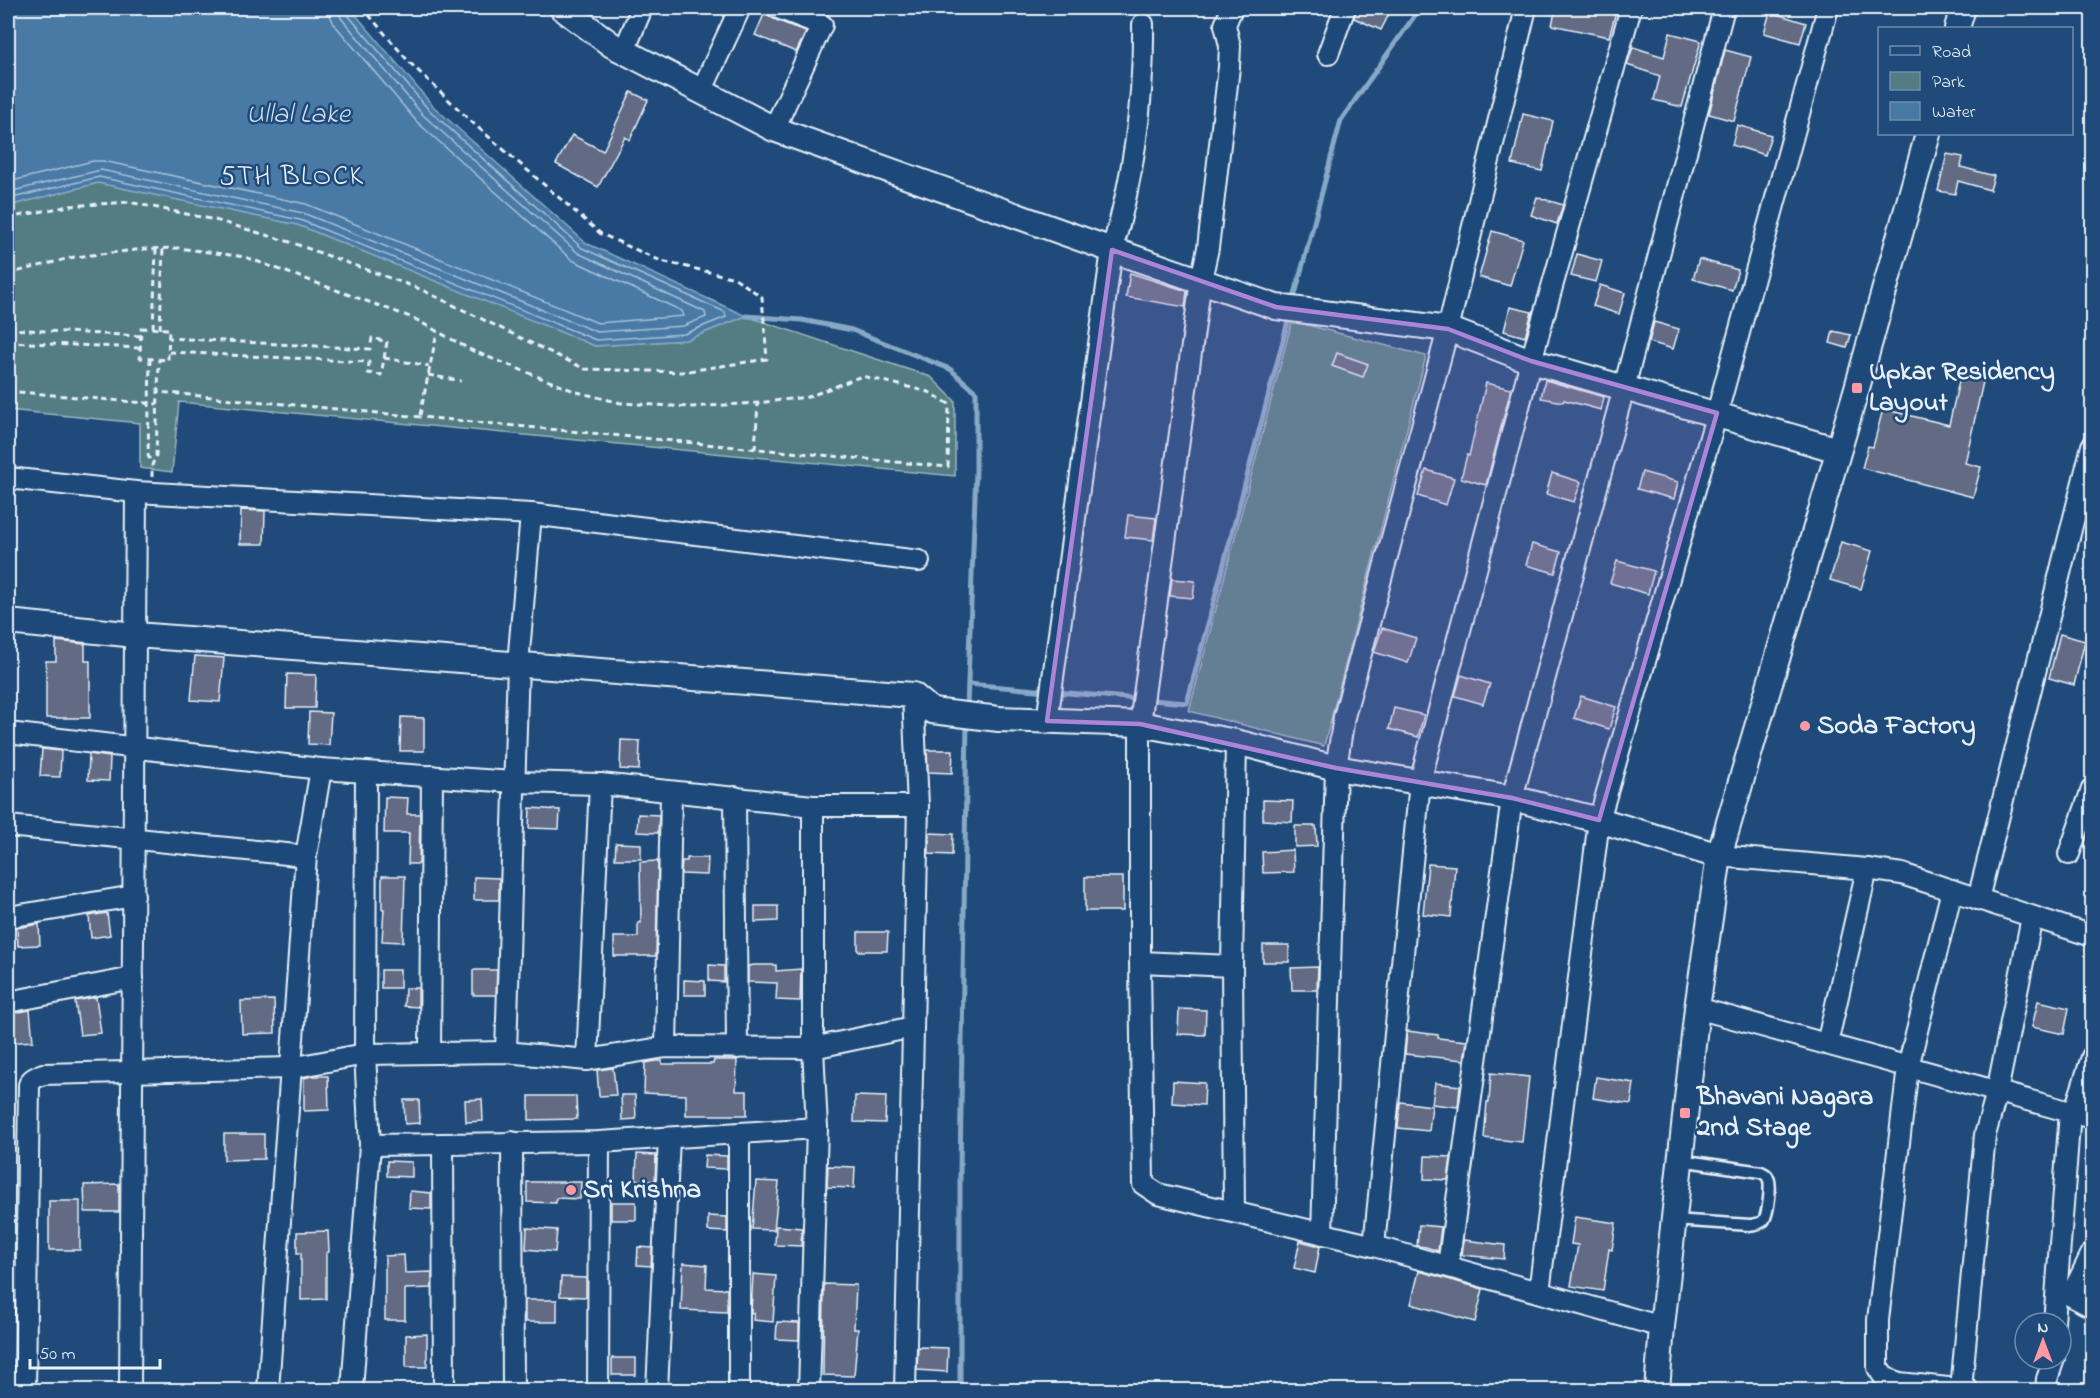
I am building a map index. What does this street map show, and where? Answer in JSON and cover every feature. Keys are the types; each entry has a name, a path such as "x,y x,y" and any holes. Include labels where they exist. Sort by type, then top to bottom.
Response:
{"street":[{"path":"562,8 612,45 774,129 1276,307 1448,329 1531,361 1717,413 1838,450"},
{"path":"624,51 642,8"},
{"path":"701,92 740,8"},
{"path":"774,129 822,25 778,8"},
{"path":"1232,8 1225,25 1230,46 1229,67 1209,237 1200,280 1140,724 1143,1184 1158,1194 1374,1246 1662,1327"},
{"path":"1328,54 1345,8"},
{"path":"1322,1234 1336,768 1344,717 1448,329 1526,8"},
{"path":"1374,1246 1420,782 1531,361 1631,8"},
{"path":"1448,1266 1512,798 1724,8"},
{"path":"1539,1292 1599,820 1717,413 1827,8"},
{"path":"1957,27 1963,8"},
{"path":"1047,721 1112,250 1139,128 1144,66 1143,24"},
{"path":"1657,1390 1697,1008 1719,856 1857,388 1928,135"},
{"path":"1978,899 2092,446"},
{"path":"8,478 136,492 531,514 919,561"},
{"path":"130,1390 136,492"},
{"path":"506,1052 518,664 531,514"},
{"path":"8,622 136,635 913,695 932,711 999,719 1140,724 1236,742 1336,768 1512,798 1599,820 1719,856 1902,874 2092,936"},
{"path":"905,1390 918,806 913,695"},
{"path":"8,734 321,769 514,782 600,784 735,796 813,806 918,806"},
{"path":"1234,1212 1232,966 1236,742"},
{"path":"267,1390 306,856 321,769"},
{"path":"352,1390 370,1145 364,1054 366,772"},
{"path":"430,1053 432,776"},
{"path":"587,1060 600,784"},
{"path":"2069,854 2092,789"},
{"path":"666,1047 671,792"},
{"path":"735,796 737,1048"},
{"path":"809,1390 817,1128 813,1048 813,806"},
{"path":"8,826 306,856"},
{"path":"1827,1044 1867,869"},
{"path":"1952,890 1908,1067 1878,1320 1878,1368 1884,1377 1899,1383 1965,1390 1985,1135 1998,1092 2032,917"},
{"path":"8,917 134,896"},
{"path":"1140,962 1232,966"},
{"path":"8,1002 133,978"},
{"path":"1697,1008 2079,1114"},
{"path":"25,1390 30,1081 43,1074 291,1068 364,1054 506,1052 587,1060 666,1047 813,1048 913,1027"},
{"path":"2055,1311 2079,1114 2092,1057"},
{"path":"370,1145 599,1142 817,1128"},
{"path":"739,1133 739,1390"},
{"path":"657,1390 669,1138"},
{"path":"512,1142 513,1390"},
{"path":"598,1390 599,1142"},
{"path":"443,1144 444,1390"},
{"path":"2092,1253 2071,1296 2092,1307"},
{"path":"2046,1390 2051,1371"}],"lane":[{"path":"1673,1220 1750,1225 1764,1220 1767,1213 1770,1180 1767,1175 1761,1172 1680,1160"}],"path":[{"path":"8,218 69,206 129,202 215,220 290,242 420,289 585,369 682,372 767,359 762,297 735,278 661,261 602,234 466,116 409,62 363,8"},
{"path":"8,274 74,257 156,249 179,248 245,257 413,318 473,351 568,389 621,403 690,407 758,403 808,397 862,376 929,392 949,404 948,467 158,392"},
{"path":"153,328 156,249"},
{"path":"160,329 163,249"},
{"path":"141,328 160,329 170,329 168,360 140,358 141,328"},
{"path":"8,329 141,336"},
{"path":"420,416 437,332"},
{"path":"169,338 370,349 372,338 387,342 381,375 368,373 369,362 169,352"},
{"path":"8,342 140,348"},
{"path":"384,358 430,366"},
{"path":"150,359 148,455 152,465 156,456 159,359"},
{"path":"428,375 461,381"},
{"path":"8,391 157,404"},
{"path":"755,450 758,403"}],"highlighted area":[{"path":"1112,250 1276,307 1448,329 1531,361 1717,413 1599,820 1512,798 1336,768 1140,724 1047,721"}],"green space":[{"path":"98,183 298,225 595,346 686,340 746,316 931,377 955,401 955,476 179,402 172,472 140,468 140,423 8,410 8,206"},
{"path":"1292,321 1426,356 1324,746 1189,711"}],"water":[{"name":"Ullal Lake","path":"8,8 350,8 433,106 586,243 746,316 686,340 595,346 298,225 98,183 8,206"}],"building":[{"path":"1357,8 1392,8 1381,30 1354,18"},
{"path":"1556,8 1617,8 1609,37 1552,25"},
{"path":"766,10 768,15 774,19 806,32 796,52 755,35"},
{"path":"1770,12 1806,23 1800,43 1764,33"},
{"path":"1670,33 1701,41 1682,107 1654,100 1660,76 1627,65 1633,47 1664,57"},
{"path":"1725,50 1751,57 1734,121 1709,114"},
{"path":"631,92 648,100 630,140 625,137 598,187 556,164 572,135 603,151"},
{"path":"1523,114 1553,121 1542,171 1512,164"},
{"path":"1737,125 1771,135 1765,155 1732,145"},
{"path":"1947,154 1963,157 1961,167 1994,176 1990,190 1958,181 1955,194 1938,191"},
{"path":"1537,197 1563,205 1557,224 1531,215"},
{"path":"1492,231 1523,240 1510,286 1479,277"},
{"path":"1577,254 1602,261 1596,282 1571,276"},
{"path":"1699,259 1738,270 1732,290 1693,279"},
{"path":"1130,273 1187,291 1185,307 1126,297"},
{"path":"1600,285 1625,293 1619,314 1593,306"},
{"path":"1510,307 1532,312 1525,337 1504,331"},
{"path":"1654,322 1679,329 1673,349 1649,342"},
{"path":"1833,331 1851,335 1847,348 1830,343"},
{"path":"1337,353 1368,364 1363,377 1332,366"},
{"path":"1962,368 1985,373 1965,463 1981,467 1973,497 1862,468 1868,446 1873,447 1883,409 1949,425"},
{"path":"1545,380 1604,397 1601,410 1564,400 1563,402 1541,398"},
{"path":"1486,383 1511,389 1486,485 1461,478 1467,455 1469,456"},
{"path":"1426,470 1454,478 1446,505 1418,496"},
{"path":"1642,472 1678,482 1674,499 1637,489"},
{"path":"1552,473 1581,482 1574,502 1546,494"},
{"path":"241,510 265,511 264,544 240,544"},
{"path":"1128,515 1156,518 1153,540 1125,537"},
{"path":"1841,542 1872,551 1861,589 1830,580"},
{"path":"1532,544 1561,552 1555,573 1526,565"},
{"path":"1617,561 1654,571 1648,594 1610,583"},
{"path":"1172,579 1195,581 1193,598 1170,596"},
{"path":"1382,628 1416,638 1408,663 1374,652"},
{"path":"2060,634 2085,641 2074,685 2049,678"},
{"path":"56,641 85,644 85,661 90,661 90,718 46,718 46,661 56,661"},
{"path":"195,656 224,658 220,702 191,700"},
{"path":"287,674 316,675 315,708 286,708"},
{"path":"1461,675 1490,684 1483,704 1455,696"},
{"path":"1581,696 1616,707 1609,729 1574,718"},
{"path":"1394,708 1424,715 1418,737 1389,729"},
{"path":"309,712 331,713 329,745 308,744"},
{"path":"401,717 424,718 424,751 400,751"},
{"path":"621,740 640,741 639,770 620,769"},
{"path":"42,749 61,751 60,777 40,776"},
{"path":"927,750 953,750 952,773 928,772"},
{"path":"89,754 110,757 109,781 88,780"},
{"path":"385,797 408,798 407,814 420,814 419,864 408,864 409,833 384,833"},
{"path":"1263,800 1293,801 1292,822 1263,820"},
{"path":"530,808 560,810 559,829 529,828"},
{"path":"638,814 659,815 658,833 637,832"},
{"path":"1295,826 1316,826 1317,846 1295,847"},
{"path":"929,833 953,834 952,855 929,854"},
{"path":"616,843 641,844 641,859 615,859"},
{"path":"1293,850 1294,872 1263,873 1262,852"},
{"path":"687,858 708,858 707,875 681,874 682,861 687,861"},
{"path":"658,861 656,956 614,956 614,937 638,937 638,923 641,923 640,862"},
{"path":"1428,864 1455,866 1451,917 1423,914"},
{"path":"382,876 405,876 403,942 382,941 384,909 382,909"},
{"path":"474,877 499,878 499,900 474,900"},
{"path":"1085,877 1123,877 1123,911 1085,911"},
{"path":"755,906 778,906 778,921 755,922"},
{"path":"107,913 110,935 91,938 89,916"},
{"path":"39,924 40,945 18,946 17,928"},
{"path":"858,932 888,932 887,951 858,951"},
{"path":"1263,945 1289,945 1289,962 1263,962"},
{"path":"709,965 724,966 724,982 709,981"},
{"path":"776,965 776,971 801,969 800,1001 776,1000 777,983 748,982 748,966"},
{"path":"1318,967 1317,990 1292,990 1291,968"},
{"path":"381,970 400,970 400,988 381,988"},
{"path":"473,970 497,970 496,995 473,995"},
{"path":"684,980 705,981 705,995 684,995"},
{"path":"405,988 418,988 418,1007 404,1006"},
{"path":"96,997 101,1033 80,1035 75,1001"},
{"path":"274,1000 275,1033 242,1034 241,1001"},
{"path":"2038,1001 2069,1008 2064,1034 2032,1027"},
{"path":"1179,1009 1206,1010 1205,1035 1178,1034"},
{"path":"30,1010 33,1041 8,1043 8,1014"},
{"path":"1407,1031 1438,1035 1438,1038 1467,1041 1464,1060 1405,1054"},
{"path":"714,1060 737,1060 736,1091 747,1091 747,1115 686,1115 686,1095 644,1093 645,1063 662,1061 662,1064 713,1064"},
{"path":"613,1068 616,1095 599,1096 597,1070"},
{"path":"1491,1073 1529,1077 1522,1142 1484,1138"},
{"path":"328,1076 329,1110 304,1111 304,1078"},
{"path":"1596,1077 1634,1083 1631,1104 1593,1098"},
{"path":"1173,1081 1205,1083 1204,1105 1172,1103"},
{"path":"1435,1083 1460,1086 1458,1107 1432,1104"},
{"path":"621,1095 635,1095 636,1119 622,1120"},
{"path":"529,1096 576,1096 577,1119 529,1120"},
{"path":"855,1096 886,1097 885,1123 854,1122"},
{"path":"482,1099 483,1121 466,1122 465,1100"},
{"path":"404,1100 419,1100 420,1123 405,1124"},
{"path":"1400,1102 1432,1106 1429,1131 1398,1128"},
{"path":"224,1134 264,1134 264,1159 224,1160"},
{"path":"637,1154 656,1155 655,1181 636,1180"},
{"path":"705,1155 727,1156 727,1169 704,1168"},
{"path":"1425,1156 1451,1157 1448,1180 1424,1179"},
{"path":"387,1161 412,1162 412,1177 387,1176"},
{"path":"828,1166 855,1167 854,1188 827,1187"},
{"path":"756,1181 779,1182 774,1230 752,1229"},
{"path":"527,1182 581,1182 580,1199 556,1198 556,1203 527,1202"},
{"path":"119,1184 119,1212 85,1212 84,1185"},
{"path":"410,1191 431,1193 431,1209 409,1208"},
{"path":"49,1201 80,1201 80,1250 49,1250"},
{"path":"611,1202 636,1202 636,1220 611,1220"},
{"path":"708,1216 727,1217 727,1232 708,1231"},
{"path":"1575,1217 1616,1223 1612,1250 1609,1249 1603,1291 1571,1286 1578,1245 1571,1244"},
{"path":"1419,1225 1441,1227 1438,1251 1417,1246"},
{"path":"776,1226 802,1228 801,1246 775,1245"},
{"path":"527,1228 557,1230 555,1252 526,1249"},
{"path":"328,1231 326,1299 301,1300 301,1253 297,1253 297,1232"},
{"path":"1464,1240 1505,1245 1504,1259 1462,1255"},
{"path":"1300,1241 1320,1246 1315,1273 1294,1268"},
{"path":"638,1247 652,1248 651,1266 637,1265"},
{"path":"404,1255 405,1273 432,1272 432,1288 405,1289 405,1320 385,1320 385,1256"},
{"path":"683,1263 707,1265 706,1288 727,1289 727,1312 681,1310"},
{"path":"1419,1271 1483,1289 1475,1322 1411,1304"},
{"path":"753,1274 776,1276 773,1322 753,1320 754,1313 751,1313"},
{"path":"561,1277 586,1278 586,1297 560,1296"},
{"path":"824,1284 856,1285 854,1329 858,1329 854,1376 823,1375"},
{"path":"525,1300 557,1300 557,1322 525,1322"},
{"path":"777,1322 799,1323 799,1340 776,1339"},
{"path":"427,1334 427,1367 406,1367 406,1335"},
{"path":"918,1347 948,1348 947,1372 917,1370"},
{"path":"612,1358 636,1358 636,1375 612,1375"}],"waterway":[{"path":"1293,302 1341,120 1420,8"},
{"path":"1056,692 1187,703 1290,314"},
{"path":"746,316 802,320 852,330 950,369 976,392 976,470 967,708"},
{"path":"968,684 1047,691"},
{"path":"960,1390 960,1171 967,720"}],"place":[{"name":"Upkar Residency Layout","path":"1857,388"},
{"name":"Soda Factory","path":"1805,726"},
{"name":"Bhavani Nagara 2nd Stage","path":"1685,1113"},
{"name":"Sri Krishna","path":"571,1190"}],"district":[{"name":"5TH BLOCK","path":"292,177"}]}
